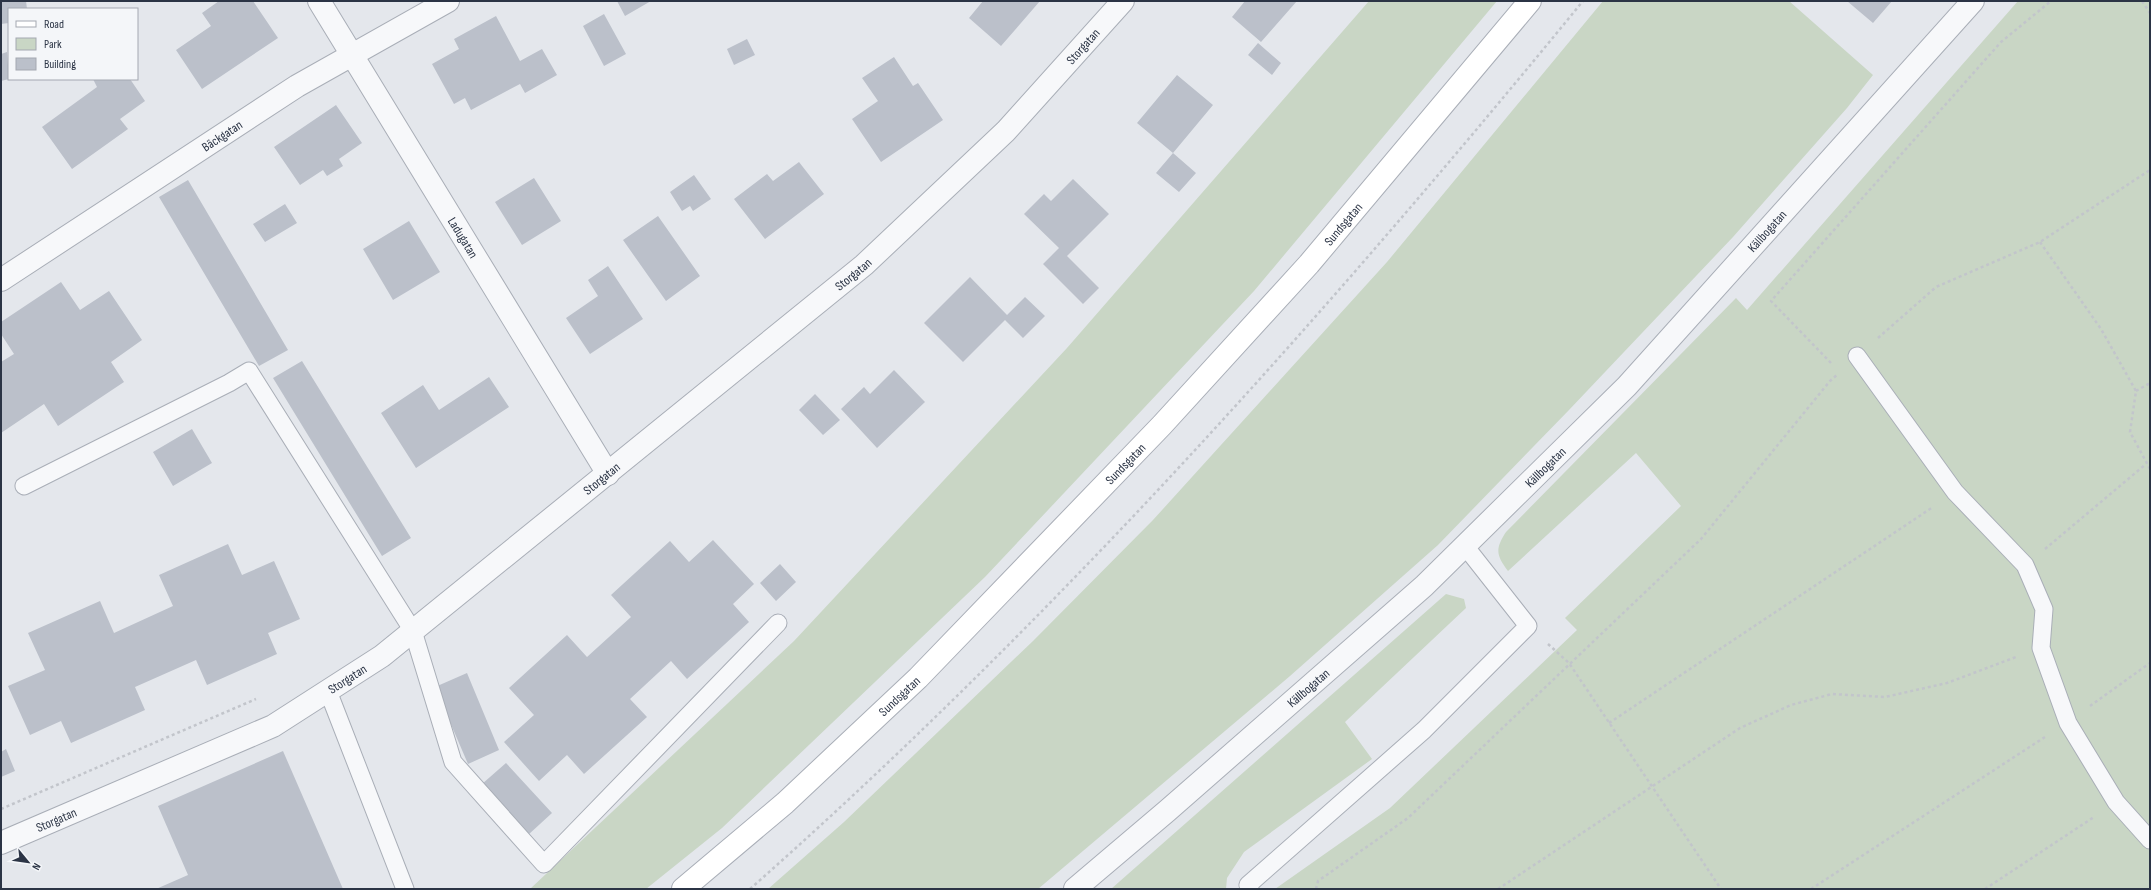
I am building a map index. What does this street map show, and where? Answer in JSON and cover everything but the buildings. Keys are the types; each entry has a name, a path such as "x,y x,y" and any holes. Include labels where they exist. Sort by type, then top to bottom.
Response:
{"main road":[{"name":"Sundsgatan","path":"682,889 785,803 918,678 1157,431 1309,264 1530,1"}],"street":[{"name":"Ladugatan","path":"319,1 351,56 608,474"},
{"name":"Bäckgatan","path":"1,280 297,86 448,1"},
{"name":"Storgatan","path":"1,843 273,726 382,656 864,265 1006,130 1123,1"},
{"name":"Källbogatan","path":"1075,889 1173,806 1424,586 1627,386 1973,1"}],"lane":[{"path":"1858,356 1956,492 2025,565 2044,609 2041,648 2068,723 2116,802 2150,840"},
{"path":"24,486 229,383 249,371 413,631 453,762 544,864 778,623"},
{"path":"1250,889 1248,885 1424,730 1528,626 1465,546"},
{"path":"328,691 405,889"}],"path":[{"path":"750,889 856,792 981,672 1072,580 1206,438 1390,233 1583,1"},
{"path":"1840,372 1770,302 2001,42 2051,1"},
{"path":"2142,1 2150,12"},
{"path":"1316,889 1318,881 1408,818 1569,663 1701,540 1830,381 1936,286 2040,242 2150,170"},
{"path":"2040,242 2100,329 2136,391 2130,432 2150,469"},
{"path":"2136,391 2150,383"},
{"path":"2025,565 2146,464"},
{"path":"1609,723 1956,492"},
{"path":"1528,626 1569,663 1721,889"},
{"path":"1498,889 1740,728 1791,705 1832,694 1885,697 1946,683 2041,648"},
{"path":"1811,889 2068,723 2150,663"},
{"path":"1,809 262,697"},
{"path":"1984,889 2116,802"}],"green space":[{"path":"1369,1 1497,1 1254,291 985,577 722,828 646,889 530,889 794,641 1067,348"},
{"path":"1603,1 1789,1 1873,75 1847,108 1733,237 1569,410 1438,545 1290,676 1038,889 768,889 844,822 1033,641 1153,520 1387,262"},
{"path":"2018,1 2150,1 2150,889 1275,889 1390,808 1577,630 1565,618 1681,506 1636,453 1508,571 1499,556 1498,552 1500,543 1506,532 1736,298 1747,310"},
{"path":"1446,594 1464,599 1466,608 1345,722 1372,759 1244,852 1227,878 1226,889 1111,889"}]}
